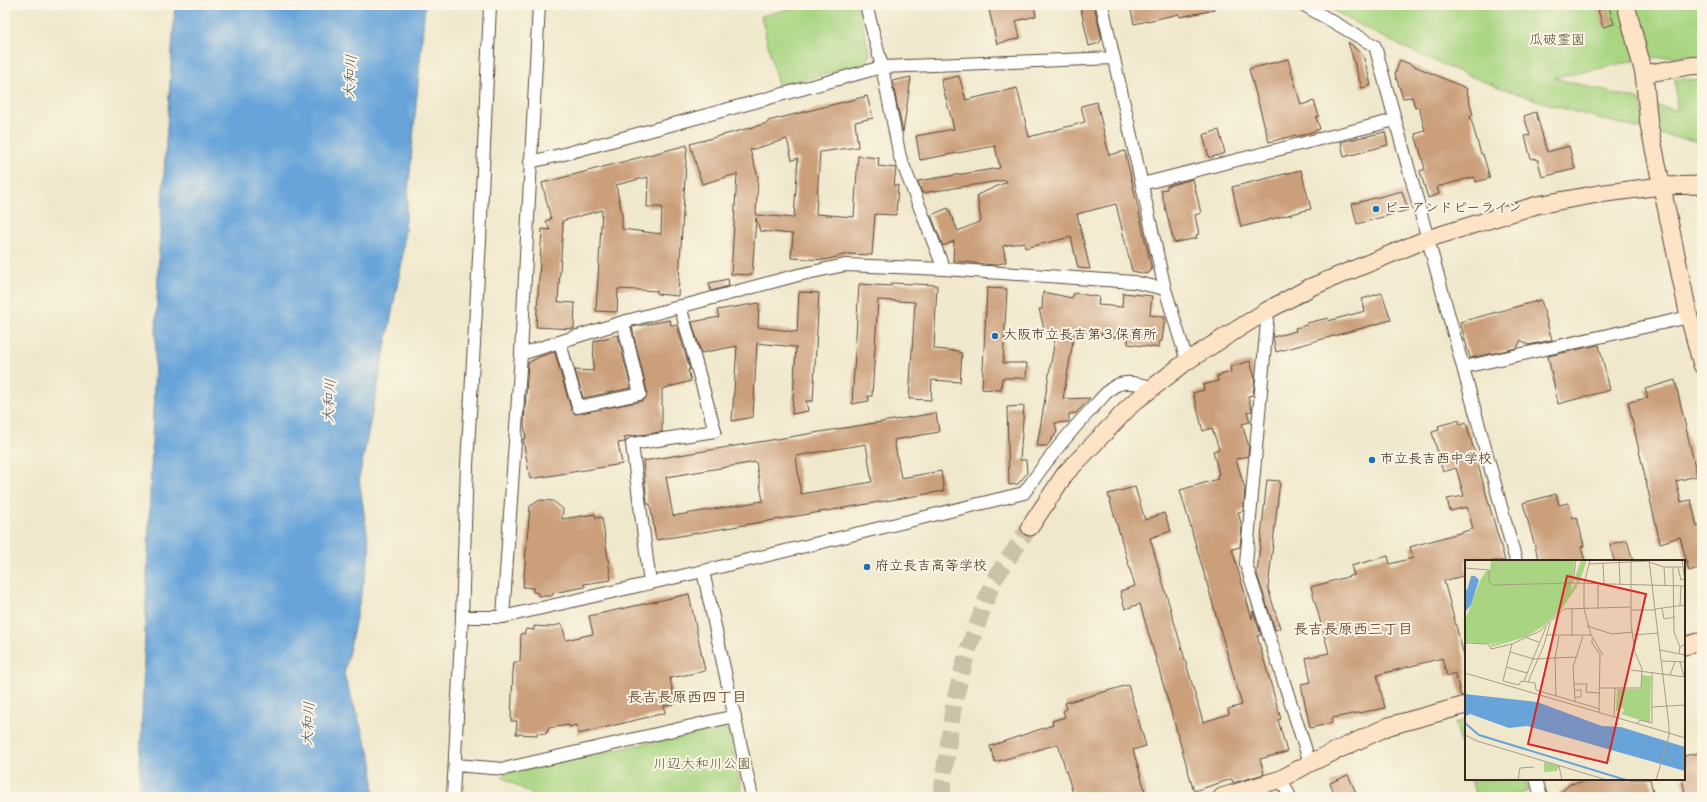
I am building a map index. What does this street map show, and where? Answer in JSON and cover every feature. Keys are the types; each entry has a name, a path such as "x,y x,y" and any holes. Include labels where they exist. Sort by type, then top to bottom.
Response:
{"street":[{"path":"453,797 462,617 467,465 480,232 490,5"},
{"path":"503,617 521,354 539,5"},
{"path":"866,5 882,67 900,157 944,269"},
{"path":"1102,5 1165,289 1187,362"},
{"path":"1304,5 1375,46 1516,560"},
{"path":"1626,5 1644,74 1649,124 1689,317 1702,365"},
{"path":"530,162 882,67 1114,58"},
{"path":"1644,74 1690,66 1702,66"},
{"path":"1142,184 1395,120"},
{"path":"1030,527 1065,474 1133,403 1187,362 1268,310 1311,287 1427,239 1537,205 1598,194 1662,186 1702,185"},
{"path":"521,354 680,306 798,275 845,266 944,269 1134,282 1165,289"},
{"path":"650,583 632,444 715,431 680,306"},
{"path":"1268,310 1246,564 1310,763"},
{"path":"1464,367 1689,317"},
{"path":"560,343 578,407 640,394 623,322"},
{"path":"462,617 503,617 703,571 1024,493 1048,459 1087,413 1111,389 1122,383 1134,383 1153,387"},
{"path":"703,571 752,797"},
{"path":"1685,646 1702,641"},
{"path":"1222,797 1281,779 1310,763 1390,726 1465,705"},
{"path":"455,765 504,768 735,716"},
{"path":"1281,779 1290,797"},
{"path":"1536,780 1541,797"}],"green space":[{"path":"805,5 857,5 870,55 865,64 778,86 761,16"},
{"name":"瓜破霊園","path":"1324,5 1702,5 1702,55 1648,58 1554,78 1640,100 1646,130 1562,108 1520,95 1480,80 1400,46"},
{"path":"1675,79 1702,80 1702,142 1657,134 1650,105 1677,110"},
{"path":"1465,720 1465,758 1455,723"},
{"name":"川辺大和川公園","path":"721,727 728,730 743,797 537,797 502,777 505,774"},
{"path":"1471,780 1525,780 1527,792 1504,797 1476,797"}],"water":[{"name":"大和川","path":"175,5 425,5 402,262 359,479 370,552 344,675 372,761 374,797 139,797 159,249"}],"building":[{"path":"988,5 1034,5 1036,16 1016,21 1020,38 997,44"},
{"path":"1080,5 1094,5 1102,39 1099,43 1089,46"},
{"path":"1130,5 1213,5 1214,10 1180,17 1179,14 1134,24"},
{"path":"1609,7 1614,24 1603,27 1598,10"},
{"path":"1348,42 1363,55 1371,85 1362,88"},
{"path":"1288,59 1301,105 1314,101 1319,116 1316,117 1320,129 1296,137 1296,135 1269,142 1249,69"},
{"path":"1400,60 1466,88 1473,115 1470,116 1490,178 1476,182 1474,177 1437,187 1439,194 1428,198 1420,171 1425,169 1415,134 1425,131 1419,107 1415,108 1412,97 1403,98 1395,74"},
{"path":"959,76 966,100 1017,88 1029,137 1085,122 1081,106 1097,102 1109,155 1125,151 1152,270 1147,274 1132,271 1116,204 1077,214 1090,269 1078,268 1071,237 1025,248 1024,242 1003,246 1006,262 995,265 953,261 954,241 943,246 931,215 948,208 958,231 981,221 977,195 1007,182 1006,180 922,193 918,181 1000,168 995,146 920,160 916,136 954,129 941,80"},
{"path":"911,77 903,132 892,81"},
{"path":"867,96 873,118 855,122 858,147 820,152 816,214 854,217 858,156 879,158 878,166 896,168 894,186 898,185 896,215 875,214 872,255 848,254 825,260 791,258 793,234 760,231 756,218 752,275 731,274 737,174 702,184 690,144 768,123 768,121","holes":["787,139 792,160 798,158 794,218 756,215 758,177 750,150"]},
{"path":"1536,112 1547,152 1569,146 1575,169 1542,177 1538,160 1535,158 1531,159 1525,136 1530,135 1524,116"},
{"path":"1219,130 1225,153 1209,158 1203,135"},
{"path":"1385,132 1388,145 1344,157 1341,142"},
{"path":"687,145 678,296 657,294 657,291 618,289 617,312 596,311 602,210 562,221 558,302 575,303 574,329 536,327 542,229 550,230 546,221 551,219 542,183","holes":["648,177 647,207 662,207 661,234 622,229 622,214 616,185"]},
{"path":"1301,170 1311,209 1241,227 1232,187"},
{"path":"1193,179 1201,213 1195,215 1199,234 1196,235 1197,238 1174,243 1161,190 1167,189 1167,186"},
{"path":"1402,191 1408,210 1357,224 1352,204"},
{"path":"728,279 729,286 711,291 709,283"},
{"path":"891,283 937,285 934,349 959,351 959,353 962,353 960,382 932,380 931,400 909,399 915,302 878,300 872,396 868,396 869,401 852,404 859,284 891,286"},
{"path":"987,288 1007,289 1003,363 1027,363 1026,378 1002,378 1001,390 982,389"},
{"path":"799,292 819,293 813,401 806,401 808,411 792,414 796,347 757,343 753,417 732,421 737,346 701,353 692,322 719,317 717,310 759,303 758,327 797,332"},
{"path":"1043,292 1072,298 1074,293 1099,297 1098,305 1122,307 1123,293 1152,296 1150,315 1165,317 1162,341 1160,341 1159,348 1128,344 1128,339 1075,330 1063,399 1090,398 1076,413 1069,414 1069,422 1055,423 1057,432 1047,446 1037,446 1056,333 1045,332 1039,309 1042,309"},
{"path":"1382,293 1391,320 1276,352 1273,337 1296,331 1295,328 1307,325 1307,323 1328,318 1328,321 1365,311 1362,299"},
{"path":"1541,300 1552,340 1528,345 1521,340 1517,348 1470,358 1460,322"},
{"path":"670,320 671,325 677,325 690,370 688,370 691,381 662,389 662,432 624,437 625,442 618,443 622,464 530,479 523,439 526,438 524,425 528,363 539,357 554,352 555,353 571,409 575,414 642,401 645,399 647,392 632,327"},
{"path":"618,335 631,388 583,398 575,370 593,371 594,341"},
{"path":"1599,345 1610,390 1558,404 1548,356"},
{"path":"1250,361 1255,378 1253,395 1248,396 1252,411 1247,412 1250,422 1242,424 1249,447 1248,456 1236,459 1245,489 1243,511 1238,512 1242,527 1240,547 1232,549 1252,619 1253,611 1261,635 1257,636 1281,719 1278,720 1287,752 1260,759 1264,774 1233,783 1232,779 1194,791 1140,604 1125,609 1120,591 1135,586 1108,494 1135,487 1145,520 1164,513 1171,531 1150,538 1203,722 1229,714 1228,709 1242,705 1180,490 1218,479 1217,475 1219,474 1213,451 1219,449 1212,428 1203,431 1193,393 1204,390 1203,385 1218,381 1217,376 1231,372 1230,367"},
{"path":"1675,380 1697,476 1676,481 1681,502 1691,500 1697,527 1702,525 1702,567 1689,571 1680,537 1660,543 1628,402 1648,398 1645,389"},
{"path":"1024,406 1020,460 1026,460 1027,473 1018,484 1009,485 1007,407"},
{"path":"936,413 939,432 894,440 901,478 941,471 944,491 656,540 650,504 647,504 643,461","holes":["866,444 872,482 801,494 796,456","756,462 763,501 673,516 666,477"]},
{"path":"1459,420 1460,425 1466,422 1505,560 1465,560 1465,575 1444,581 1465,659 1465,695 1461,696 1455,673 1447,676 1442,658 1377,675 1385,708 1332,718 1332,723 1310,728 1301,684 1311,682 1306,658 1329,653 1311,587 1354,575 1351,566 1388,556 1390,564 1413,558 1410,547 1473,529 1467,507 1450,511 1447,499 1464,496 1456,468 1443,472 1432,432 1439,430 1438,426"},
{"path":"1267,480 1280,481 1268,588 1280,628 1275,630 1257,574"},
{"path":"1556,494 1559,505 1568,503 1573,518 1577,517 1584,546 1581,547 1585,560 1539,560 1523,503"},
{"path":"540,500 553,501 563,509 562,519 595,514 596,518 602,517 611,580 584,584 585,587 553,593 552,596 538,596 538,593 533,592 533,588 523,587 530,506"},
{"path":"1627,540 1633,560 1614,560 1610,544"},
{"path":"689,594 705,671 670,678 675,704 664,706 665,713 578,734 577,725 569,727 569,725 548,728 548,732 546,732 546,734 516,734 517,721 511,721 513,671 514,662 520,662 521,633 524,634 526,629 534,630 534,626 549,627 562,624 566,640 593,634 589,616"},
{"path":"1128,685 1146,746 1133,750 1147,797 1074,797 1058,744 995,762 990,746 1053,725 1052,721 1065,717 1063,711 1067,709 1065,703"},
{"path":"1702,752 1702,797 1686,797 1682,780 1685,780 1685,756"},
{"path":"1348,775 1358,797 1336,797 1330,783"},
{"path":"1592,780 1650,780 1654,797 1556,797 1570,784"}],"tunnel":[{"path":"942,797 954,702 967,653 993,581 1030,527"}],"place":[{"name":"ピーアンドピーライン","path":"1376,209"},
{"name":"大阪市立長吉第３保育所","path":"995,336"},
{"name":"市立長吉西中学校","path":"1372,460"},
{"name":"府立長吉高等学校","path":"867,567"}],"district":[{"name":"長吉長原西三丁目","path":"1353,631"},
{"name":"長吉長原西四丁目","path":"687,699"}]}
